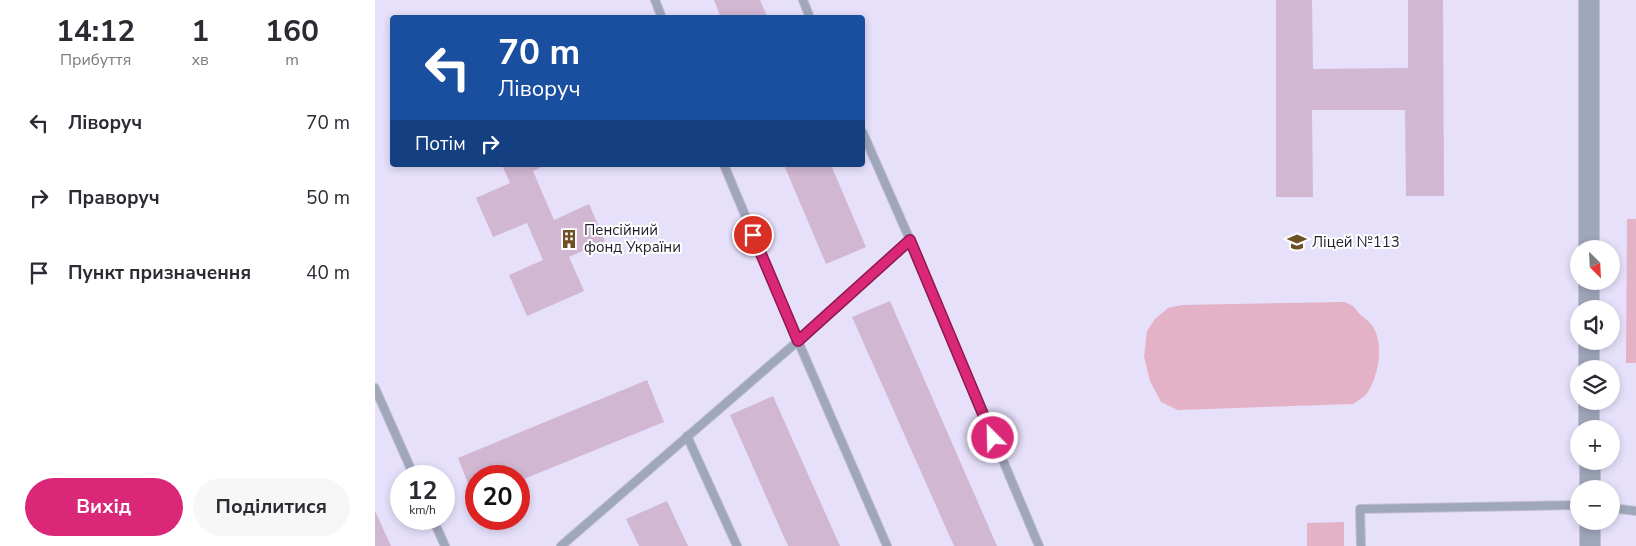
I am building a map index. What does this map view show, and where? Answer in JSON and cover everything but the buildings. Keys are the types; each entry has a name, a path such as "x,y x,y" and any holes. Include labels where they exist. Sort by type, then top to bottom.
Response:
{"street":[{"path":"1589,0 1589,240"},
{"path":"1589,546 1590,530"}],"lane":[{"path":"655,0 661,15"},
{"path":"803,0 810,15"},
{"path":"865,139 910,240 1039,546"},
{"path":"725,167 887,546"},
{"path":"561,546 570,543 687,436 798,341 910,240"},
{"path":"375,388 409,465"},
{"path":"687,436 737,546"},
{"path":"1361,546 1360,509 1570,505"},
{"path":"1620,509 1636,511"},
{"path":"438,530 445,546"}],"shaded area":[{"path":"1627,219 1636,219 1636,363 1626,363"},
{"path":"1344,302 1354,307 1371,324 1378,340 1379,349 1379,358 1372,384 1367,394 1353,404 1178,410 1161,402 1150,381 1144,357 1147,331 1155,319 1168,308 1182,305"},
{"path":"1344,522 1344,546 1307,546 1307,523"}],"place":[{"name":"Пенсійний фонд України","path":"569,239"},
{"name":"Ліцей №113","path":"1297,242"}],"route":[{"path":"753,235 798,341 910,240 993,438"}]}
